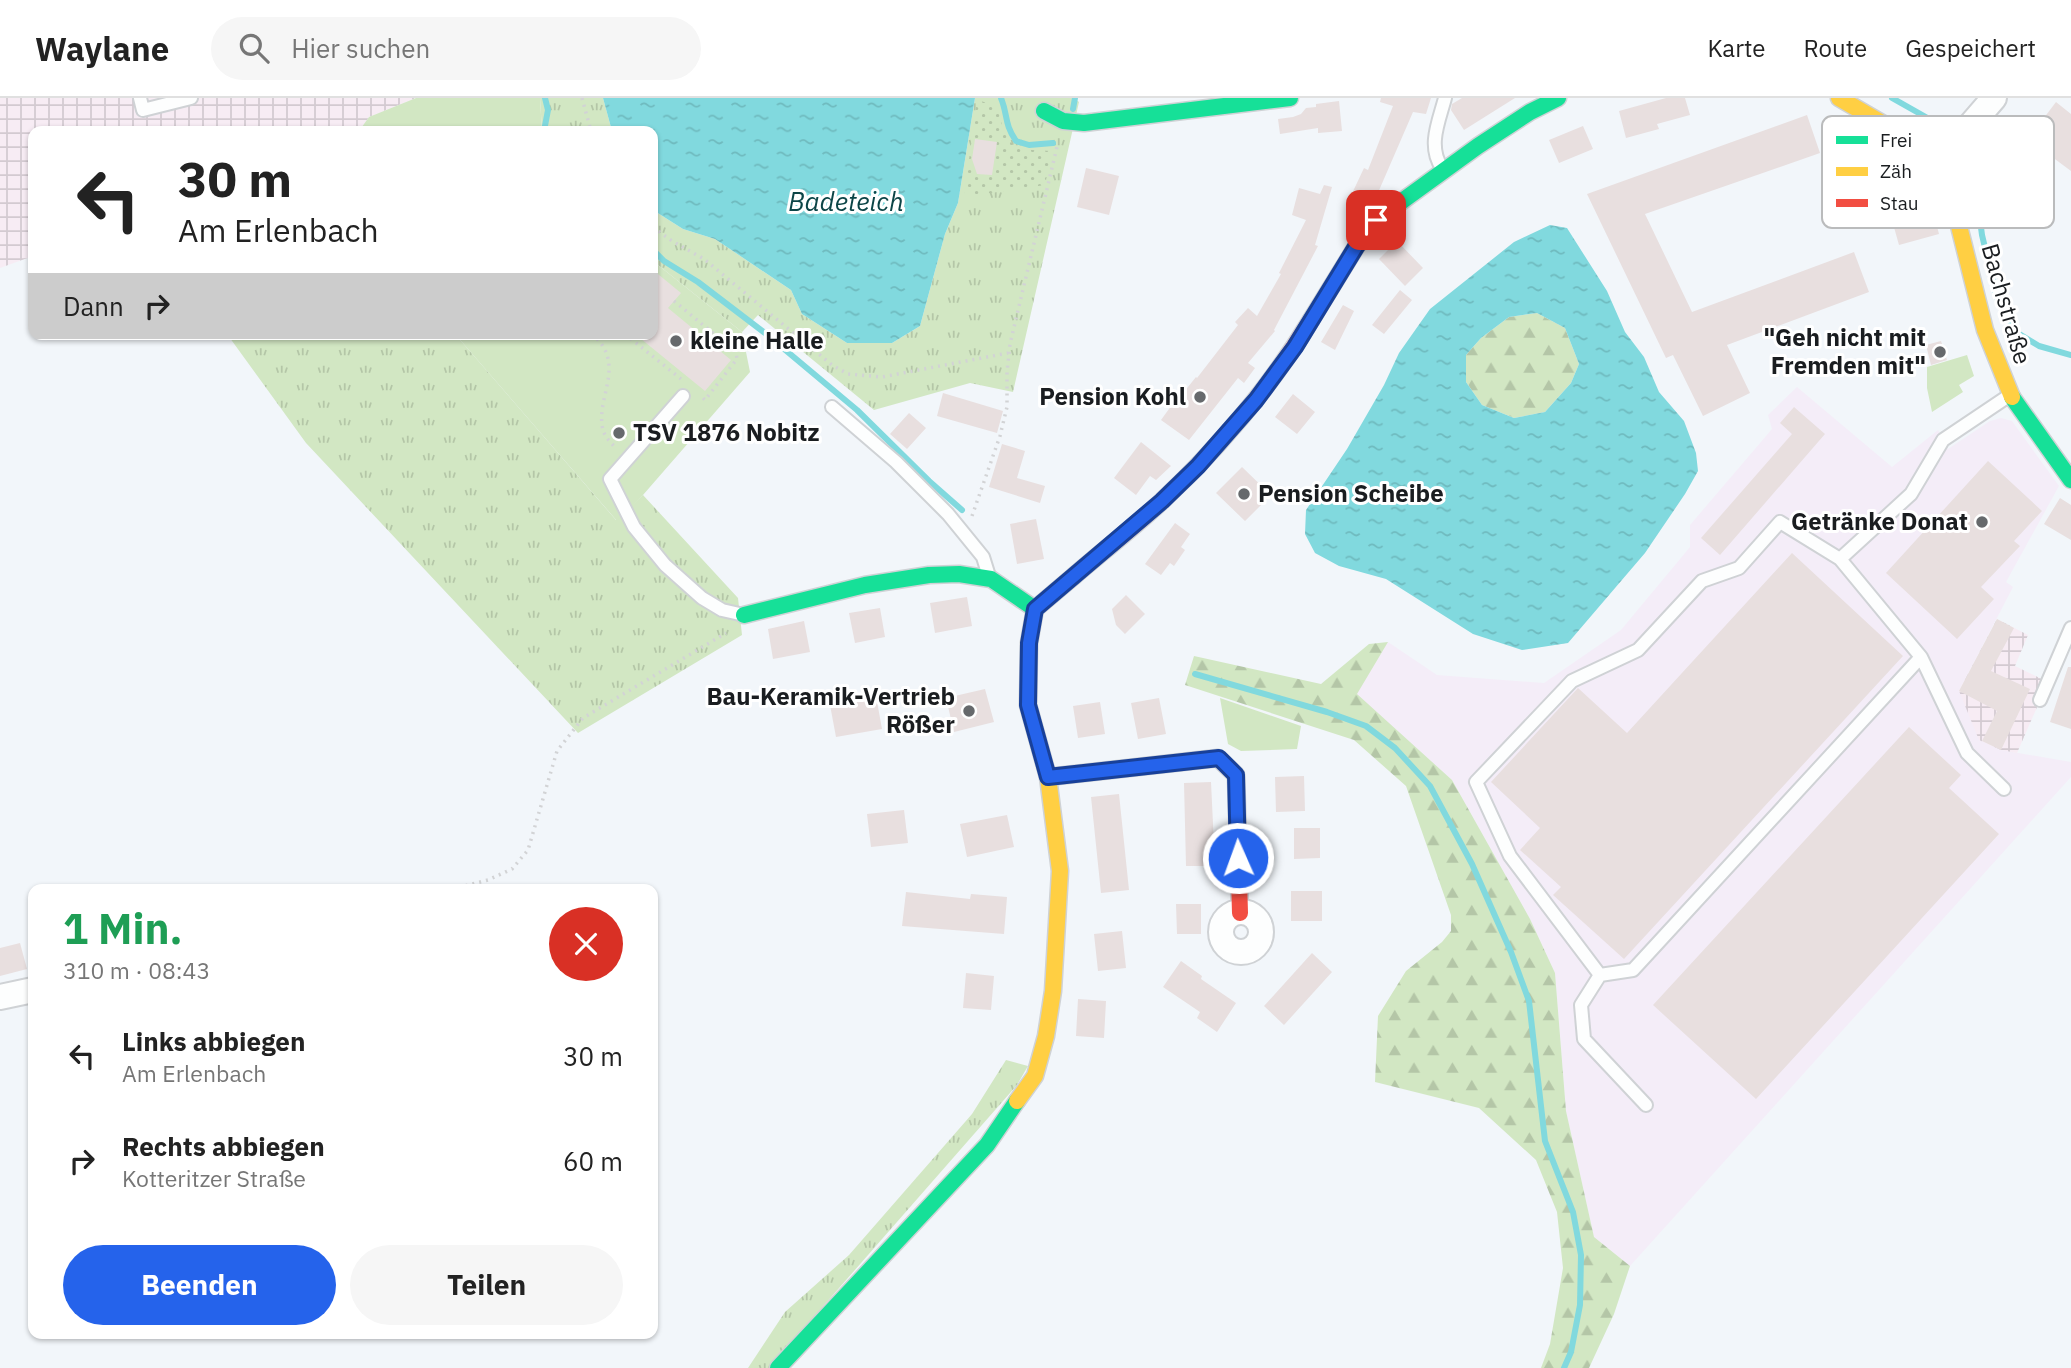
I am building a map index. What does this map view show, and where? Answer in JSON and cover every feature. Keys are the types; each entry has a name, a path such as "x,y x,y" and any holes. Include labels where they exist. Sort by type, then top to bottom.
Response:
{"street":[{"path":"1044,111 1063,121 1084,123 1290,98"},
{"path":"778,1368 987,1144 1035,1076 1046,1037 1053,991 1060,871 1048,777 1028,705 1029,643 1035,609 1162,501 1198,466 1256,400 1295,347 1356,247 1376,220 1530,112 1558,98"},
{"path":"1839,98 1883,116"},
{"path":"1979,116 1994,98"},
{"name":"Bachstraße","path":"1968,228 1985,330 2010,394 2071,480"},
{"path":"744,615 855,588 930,574 989,577 1035,609"},
{"path":"1048,777 1219,758 1236,775 1240,913"},
{"path":"0,997 28,991"}],"lane":[{"path":"140,98 143,110 191,98"},
{"path":"1444,170 1437,159 1434,138 1445,98"},
{"path":"687,391 611,479 634,527 665,565 702,598 722,610 744,615"},
{"path":"1840,559 1911,494 1943,440 2010,394"},
{"path":"832,407 896,462 965,535 983,557 989,577"},
{"path":"1600,975 1510,856 1476,782 1572,681 1637,650 1702,581 1739,568 1780,522 1840,559 1921,657 1967,753 2004,789"},
{"path":"2040,701 2071,628"},
{"path":"1646,1105 1584,1039 1581,1005 1600,975 1633,970 1921,657"}],"path":[{"path":"582,98 590,126"},
{"path":"965,535 1000,436 1007,407 1009,353 1063,121"},
{"path":"658,231 704,259 832,365 848,374 882,377 1009,353"},
{"path":"632,340 687,391 705,400 737,359 736,352 674,301"},
{"path":"597,340 605,350 609,368 602,427 606,438 627,460"},
{"path":"472,884 512,869 528,850 557,751 583,718 741,625 744,615"}],"shaded area":[{"path":"0,98 416,98 369,117 363,126 28,126 28,258 0,268"},
{"name":"Getränke Donat","path":"1797,387 1892,467 1938,430 1948,449 1990,421 2001,418 2012,421 2059,486 2006,582 2013,587 1959,691 2001,750 2071,762 2071,777 1630,1266 1594,1237 1566,1111 1555,973 1530,919 1452,780 1356,694 1388,642 1437,675 1544,683 1621,630 1690,547 1690,525 1772,429 1768,415"},
{"path":"1997,619 2028,635 2015,666 2048,682 2017,753 2001,750 1979,740 1959,691"}],"green space":[{"path":"416,98 540,98 542,126 363,126 369,117"},
{"path":"540,98 603,98 611,126 542,126"},
{"path":"975,98 1074,98 1079,102 1013,392 970,383 874,410 758,315 742,332 658,265 658,213 683,229 715,239 791,290 802,314 847,343 892,343 920,326 945,234 958,203"},
{"path":"977,100 998,106 1001,124 1012,143 1023,149 1052,151 1045,185 964,197"},
{"name":"TSV 1876 Nobitz","path":"658,265 742,332 750,372 617,521 460,340 658,340"},
{"path":"1537,313 1565,328 1579,364 1571,383 1545,412 1514,418 1482,405 1466,382 1466,355 1481,338 1509,317"},
{"path":"231,340 460,340 616,520 643,495 738,598 742,635 578,733 306,443"},
{"path":"1967,355 1974,376 1959,385 1963,392 1932,412 1927,388 1927,367"},
{"path":"1388,642 1357,694 1452,780 1530,919 1555,973 1566,1111 1594,1237 1630,1266 1614,1314 1589,1368 1541,1368 1550,1344 1563,1268 1557,1212 1536,1160 1479,1108 1375,1082 1378,1016 1406,971 1442,942 1451,931 1451,915 1406,786 1354,740 1185,685 1194,656 1321,684 1369,644"},
{"path":"1220,698 1301,726 1297,749 1241,751 1228,744"},
{"path":"1006,1060 1028,1066 1017,1085 769,1368 748,1368 785,1312 849,1255 972,1114"}],"water":[{"name":"Badeteich","path":"603,98 975,98 958,203 945,234 920,326 892,343 847,343 802,314 791,290 715,239 683,229 658,213 658,126 611,126"},
{"path":"1550,225 1567,228 1607,291 1625,332 1644,357 1659,392 1684,421 1696,453 1698,471 1645,553 1568,643 1522,650 1473,634 1386,579 1339,566 1315,553 1305,534 1306,510 1347,449 1399,353 1430,309 1514,242","holes":["1537,313 1565,328 1579,364 1571,383 1545,412 1514,418 1482,405 1466,382 1466,355 1481,338 1509,317"]}],"building":[{"path":"1381,98 1431,98 1426,114 1413,112 1377,195 1361,208 1348,202 1364,168 1368,170 1393,106 1380,102"},
{"path":"1462,98 1515,98 1464,130 1451,110 1452,104"},
{"path":"1666,98 1685,98 1690,115 1657,124 1659,129 1626,138 1619,111"},
{"path":"1339,101 1342,131 1318,133 1318,128 1280,134 1278,119 1301,114 1306,108 1316,107 1316,104"},
{"path":"2056,102 2071,114 2071,171 2054,158 2054,116 2045,116"},
{"path":"1807,115 1820,153 1645,214 1692,312 1854,252 1869,292 1727,345 1750,393 1703,416 1673,355 1666,358 1587,194"},
{"path":"1583,126 1593,149 1559,163 1549,140"},
{"path":"975,139 997,142 992,175 977,174 972,159"},
{"path":"1086,168 1119,176 1109,215 1077,207"},
{"path":"1324,185 1332,187 1315,245 1318,246 1275,331 1248,363 1255,368 1244,383 1238,378 1189,440 1161,420 1238,325 1235,322 1248,308 1257,316 1281,274 1279,273 1306,220 1292,215 1299,188 1320,194"},
{"path":"1894,228 1937,228 1939,234 1899,245"},
{"path":"1397,241 1423,268 1405,286 1379,259"},
{"path":"658,274 681,293 668,308 731,360 705,391 642,340 658,340"},
{"path":"1400,290 1412,300 1384,334 1372,325"},
{"path":"1343,305 1354,311 1335,350 1321,342"},
{"name":"\"Geh nicht mit Fremden mit\"","path":"1941,341 1947,360 1931,365 1926,345"},
{"path":"943,393 1003,411 997,433 937,416"},
{"path":"1293,394 1315,412 1297,434 1275,417"},
{"path":"1794,407 1825,434 1720,555 1701,538 1792,434 1780,423"},
{"path":"909,413 926,428 907,449 890,434"},
{"path":"1141,442 1171,466 1156,480 1150,476 1136,495 1114,478"},
{"path":"1002,444 1025,451 1017,478 1045,486 1040,503 989,487"},
{"path":"1988,461 2042,511 2014,541 2020,546 1981,587 1994,599 1957,639 1886,573"},
{"path":"1242,467 1271,495 1245,521 1216,493"},
{"path":"2060,498 2071,505 2071,540 2044,524"},
{"path":"1036,519 1044,559 1017,564 1010,524"},
{"path":"1175,523 1190,534 1181,547 1185,550 1174,566 1170,563 1161,575 1145,564"},
{"path":"1792,553 1903,656 1624,959 1553,895 1561,887 1520,850 1540,828 1491,782 1578,688 1627,733"},
{"path":"1126,595 1145,614 1125,634 1116,625 1112,609"},
{"path":"967,597 972,626 935,633 930,603"},
{"path":"880,608 885,637 855,643 849,613"},
{"path":"1997,619 2014,628 1991,671 2030,689 2001,750 1982,741 1997,711 1959,691"},
{"path":"804,621 810,652 773,659 768,629"},
{"path":"2068,667 2071,667 2071,729 2050,722"},
{"path":"985,689 994,722 954,732 946,698"},
{"path":"876,696 882,729 836,737 830,705"},
{"path":"1159,698 1166,734 1138,739 1131,703"},
{"path":"1100,702 1105,734 1078,738 1073,706"},
{"path":"1909,727 1961,775 1949,788 1999,834 1756,1099 1653,1005"},
{"path":"1304,776 1305,811 1276,812 1275,777"},
{"path":"1211,782 1215,866 1186,866 1184,783"},
{"path":"1119,794 1129,890 1101,893 1091,797"},
{"path":"904,810 908,843 871,847 867,814"},
{"path":"1007,815 1014,847 967,857 960,824"},
{"path":"1294,828 1320,828 1320,858 1294,859"},
{"path":"1291,891 1322,891 1322,921 1291,921"},
{"path":"906,892 970,899 971,894 1007,897 1004,934 902,926"},
{"path":"1176,904 1201,904 1201,934 1177,934"},
{"path":"1122,931 1126,968 1098,971 1094,934"},
{"path":"20,943 27,969 0,976 0,948"},
{"path":"1312,953 1332,972 1284,1025 1264,1006"},
{"path":"1181,961 1202,976 1201,979 1236,1003 1217,1032 1197,1018 1200,1012 1163,987"},
{"path":"966,973 994,976 991,1010 963,1008"},
{"path":"1078,999 1106,1001 1104,1038 1076,1036"}],"waterway":[{"path":"545,98 548,110 545,126"},
{"path":"1001,98 1016,141 1029,145 1053,143"},
{"path":"1073,109 1075,98"},
{"path":"1892,98 1924,116"},
{"path":"1981,228 1997,298 2016,332 2039,346 2071,355"},
{"path":"658,255 765,333 857,410 962,510"},
{"path":"1195,674 1366,726 1395,748 1430,786 1472,864 1511,952 1529,1001 1545,1141 1573,1212 1581,1255 1580,1305 1571,1352 1564,1368"}],"traffic: fast":[{"path":"1044,111 1063,121 1084,123 1290,98"},
{"path":"1311,320 1376,220 1478,146 1530,112 1558,98"},
{"path":"2012,397 2071,480"},
{"path":"744,615 865,585 929,575 959,574 991,579 1035,609"},
{"path":"778,1368 987,1145 1017,1101"}],"traffic: slow":[{"path":"1839,98 1870,116"},
{"path":"1960,228 1985,330 2012,397"},
{"path":"1017,1101 1035,1076 1046,1036 1053,991 1060,871 1048,777 1028,705 1029,643 1035,609 1074,576"}],"traffic: jam":[{"path":"1074,576 1153,509 1205,458 1262,392 1311,320"},
{"path":"1048,777 1218,758 1236,775 1240,913"}],"place":[{"name":"kleine Halle","path":"676,341"},
{"name":"\"Geh nicht mit Fremden mit\"","path":"1940,352"},
{"name":"Pension Kohl","path":"1200,397"},
{"name":"TSV 1876 Nobitz","path":"619,433"},
{"name":"Pension Scheibe","path":"1244,494"},
{"name":"Getränke Donat","path":"1982,522"},
{"name":"Bau-Keramik-Vertrieb Rößer","path":"969,711"}],"route":[{"path":"1238,858 1236,775 1219,758 1048,777 1028,705 1029,643 1035,609 1162,501 1198,466 1256,400 1295,347 1356,247 1376,220"}]}
